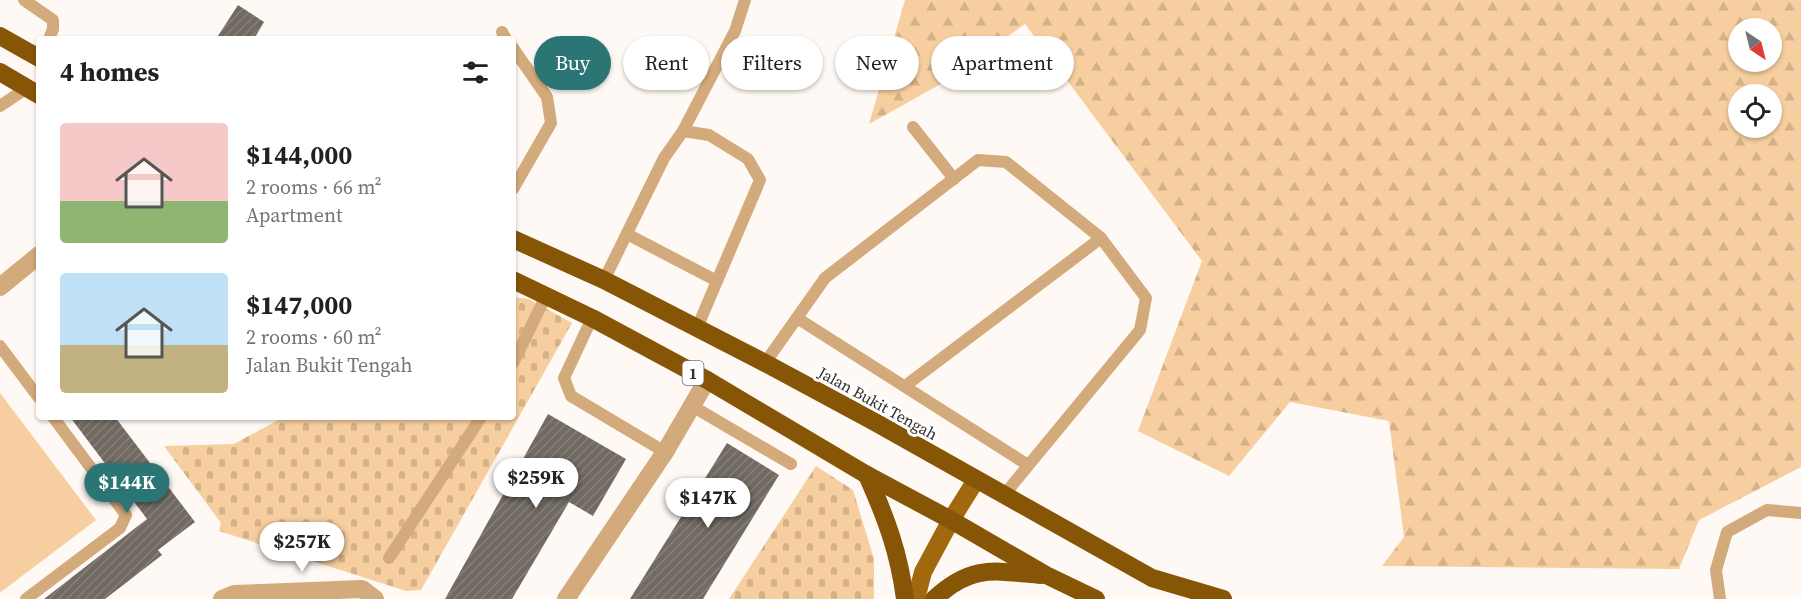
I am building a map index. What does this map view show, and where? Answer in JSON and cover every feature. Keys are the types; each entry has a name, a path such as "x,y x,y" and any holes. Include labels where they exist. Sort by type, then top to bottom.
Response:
{"highway":[{"path":"0,36 36,56"},
{"path":"0,72 33,92"},
{"name":"Jalan Bukit Tengah","path":"516,240 604,280 765,363 1152,578 1223,599"},
{"name":"1","path":"516,281 592,318 707,380 867,475 1046,575 1096,599"},
{"path":"867,475 892,535 905,599"},
{"path":"934,599 959,580 974,573 990,571 1046,575"}],"main road":[{"path":"916,599 923,572 976,480"}],"street":[{"path":"0,287 36,257"},
{"path":"566,599 665,453 707,380"},
{"path":"222,599 234,594 362,589 375,599"}],"lane":[{"path":"24,0 53,20 54,29 50,36"},
{"path":"604,280 664,158 683,131 735,31 745,0"},
{"path":"516,52 547,97 551,123 516,184"},
{"path":"0,106 33,92"},
{"path":"914,128 954,178"},
{"path":"683,131 709,135 748,159 760,180 697,328"},
{"path":"765,363 825,278 978,160 1006,162 1101,238 1146,298 1140,330 1004,495"},
{"path":"627,234 717,281"},
{"path":"905,386 1101,238"},
{"path":"516,357 546,296"},
{"path":"592,318 564,378 567,389 571,396 665,453"},
{"path":"797,318 1028,465"},
{"path":"1,350 36,394"},
{"path":"692,406 791,464"},
{"path":"26,599 120,528 126,514 55,420"},
{"path":"389,558 479,420"},
{"path":"1720,599 1716,570 1727,532 1767,510 1801,513"}],"green space":[{"path":"905,0 1801,0 1801,467 1699,520 1679,569 1382,566 1404,537 1389,421 1290,402 1229,476 1138,431 1202,261 1074,90 1074,36 1034,36 1025,24 1008,36 931,36 931,89 869,124 879,90 919,90 919,36 895,36"},
{"path":"516,297 529,299 572,323 421,590 406,591 219,531 221,523 164,446 234,444 278,420 516,420"},
{"path":"0,393 96,520 1,592 0,591"},
{"path":"816,466 853,490 874,559 874,599 729,599"}],"building":[{"path":"238,5 264,22 256,36 218,36"},
{"path":"548,414 626,459 593,516 569,502 512,599 445,599"},
{"path":"72,420 117,420 195,522 158,550 162,555 105,599 44,599 147,519"},
{"path":"727,443 779,475 703,599 630,599"}]}
